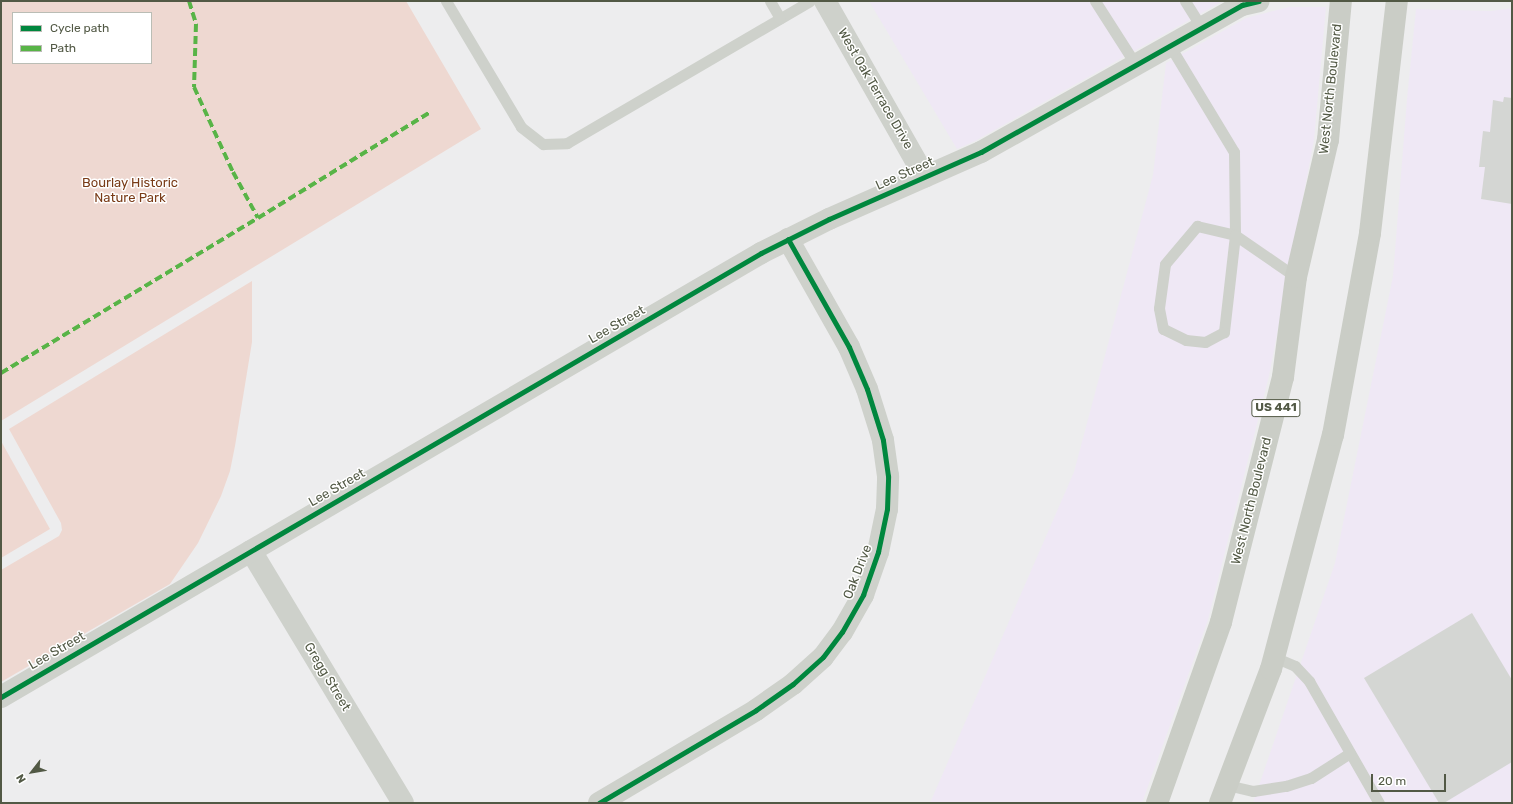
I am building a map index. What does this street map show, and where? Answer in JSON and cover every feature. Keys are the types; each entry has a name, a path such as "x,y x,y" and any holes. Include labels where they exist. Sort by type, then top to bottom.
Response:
{"main road":[{"name":"West North Boulevard","path":"1157,803 1221,622 1284,377 1296,277 1328,140 1341,1"},
{"path":"1224,794 1274,657 1334,435 1370,233 1397,1"}],"street":[{"name":"West Oak Terrace Drive","path":"825,1 925,177"},
{"name":"Lee Street","path":"1,697 761,253 829,219 981,152 1242,6 1259,1"},
{"name":"Oak Drive","path":"599,803 756,710 794,684 824,657 842,632 863,595 878,552 887,509 888,476 883,440 867,389 849,347 788,239"},
{"name":"Gregg Street","path":"251,551 403,803"}],"lane":[{"path":"446,1 521,127 543,144 566,143 810,1"},
{"path":"770,1 780,18"},
{"path":"1095,1 1136,65"},
{"path":"1185,1 1202,28"},
{"path":"1170,46 1234,152 1235,235 1224,332 1205,342 1186,340 1163,329 1159,308 1165,264 1197,226 1235,235 1296,277"},
{"path":"1274,657 1296,666 1309,681 1379,803"},
{"path":"1224,794 1286,786 1311,778 1350,753"}],"shaded area":[{"path":"869,1 1223,1 975,141 957,149"},
{"path":"1289,7 1326,7 1314,140 1269,376 1208,620 1142,803 930,803 1074,472 1153,175 1166,63 1246,18"},
{"path":"1512,8 1512,803 1253,803 1335,563 1393,276 1407,99 1416,9 1491,11"}],"green space":[{"name":"Bourlay Historic Nature Park","path":"1,1 406,1 481,129 1,421"},
{"path":"252,281 252,342 230,471 221,496 198,543 170,584 1,682 1,570 59,536 62,530 61,523 9,429"},
{"path":"1,441 50,529 1,558"}],"building":[{"path":"1504,97 1512,98 1512,204 1481,199 1485,167 1479,167 1483,131 1490,132 1493,100 1503,102"},
{"path":"1472,613 1512,680 1512,762 1444,803 1439,803 1364,678"}],"marked path":[{"path":"189,1 196,24 194,87 233,172 258,218 429,113"},
{"path":"1,373 258,218"}],"cycle path":[{"path":"1,697 761,253 829,219 981,152 1242,5 1259,1"},
{"path":"599,803 756,710 793,684 823,657 842,632 863,595 878,552 887,509 888,476 883,440 867,389 849,347 788,239"}]}
